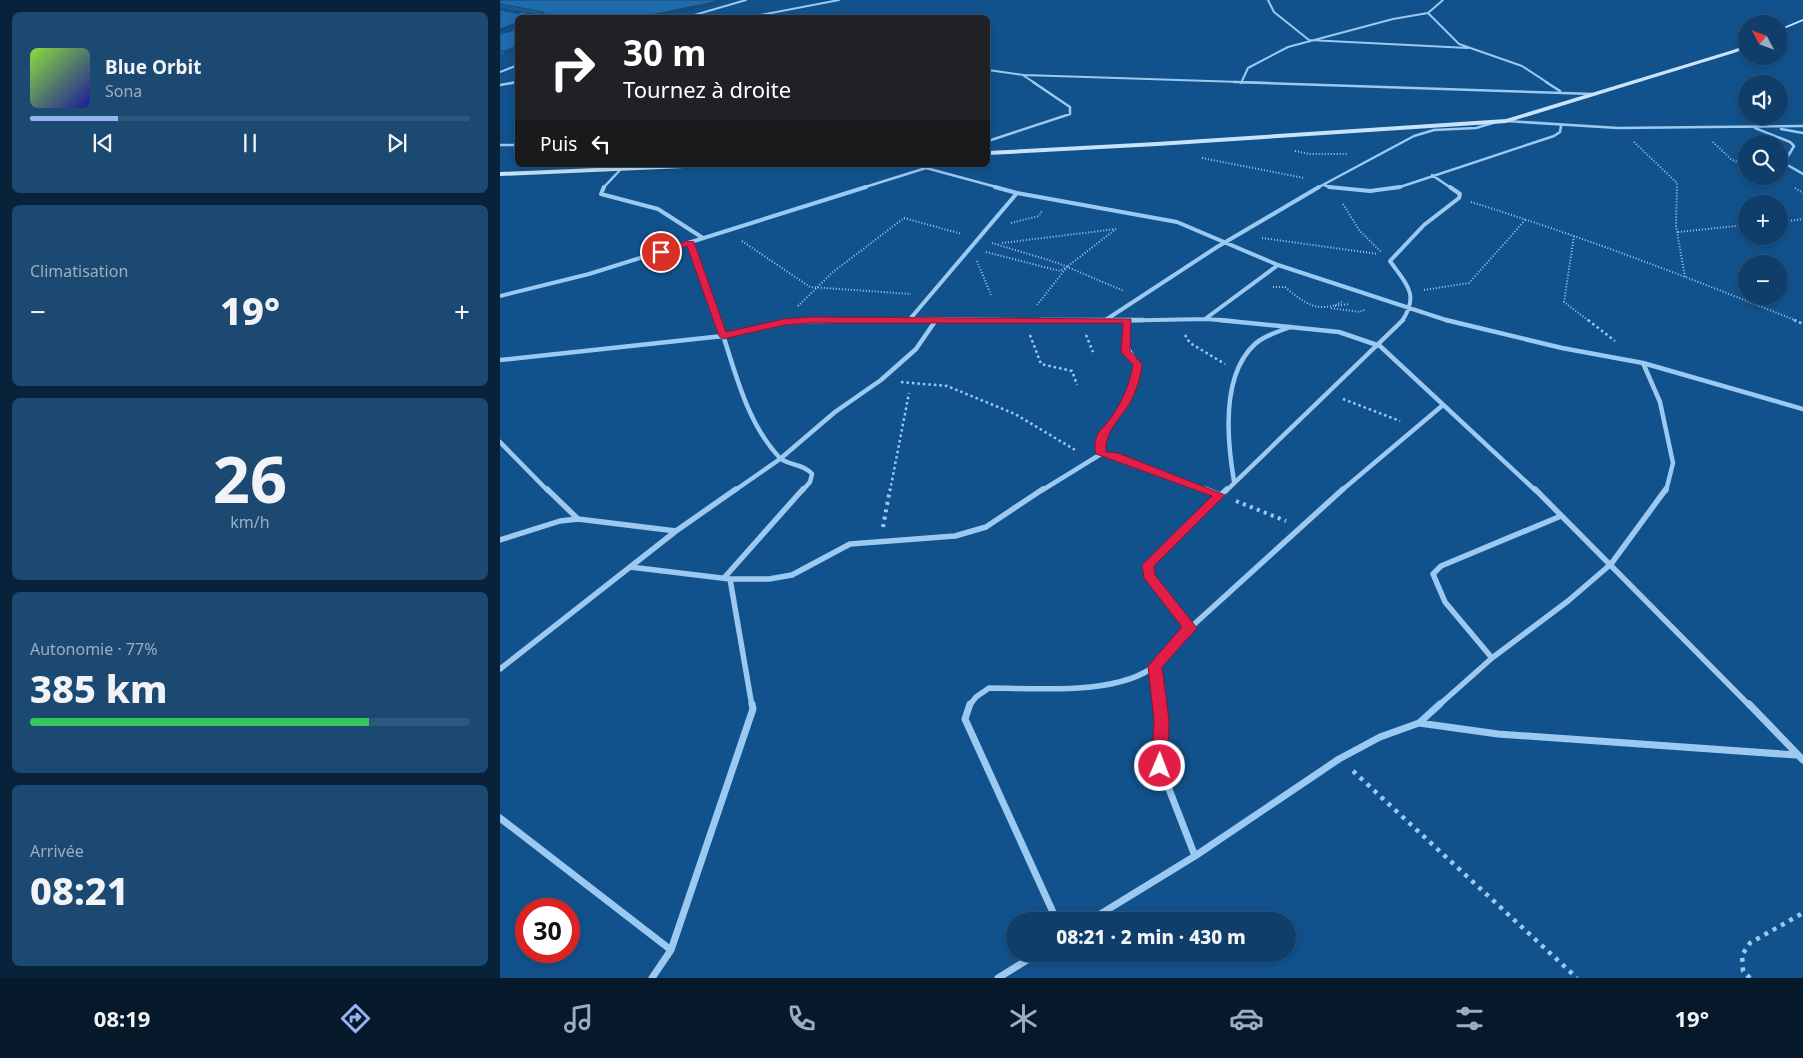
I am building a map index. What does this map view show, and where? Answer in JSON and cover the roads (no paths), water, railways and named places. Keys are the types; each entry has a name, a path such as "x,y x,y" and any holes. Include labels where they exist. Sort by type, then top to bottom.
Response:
{"street":[{"path":"694,15 746,0"},
{"path":"761,15 839,0"},
{"path":"1268,0 1274,12 1309,40 1468,48"},
{"path":"1241,83 1248,68 1288,47 1309,40 1428,13 1443,0"},
{"path":"517,13 528,15"},
{"path":"1428,13 1459,44 1522,66 1561,92"},
{"path":"1788,26 1803,20"},
{"path":"1506,121 1738,50"},
{"path":"500,72 515,66"},
{"path":"990,70 1024,75 1476,92 1594,94"},
{"path":"990,140 1070,114 1070,107 1024,75"},
{"path":"500,85 515,82"},
{"path":"990,153 1506,121 1561,126 1618,128 1803,126"},
{"path":"1104,321 1223,242 1374,157 1422,134 1485,126 1496,122"},
{"path":"1324,185 1334,189 1395,190 1432,175 1554,136 1560,132 1561,126"},
{"path":"1752,127 1790,142 1794,146 1784,163 1803,174"},
{"path":"1773,127 1803,133"},
{"path":"500,145 515,145"},
{"path":"500,174 622,167"},
{"path":"622,167 604,186 601,194 658,209 703,238"},
{"path":"500,296 590,274 925,167"},
{"path":"931,167 1017,193 1177,222 1278,265 1460,324 1562,348 1643,363 1803,409"},
{"path":"1190,628 1148,575 1148,565 1234,481 1380,346 1399,326 1412,308 1411,292 1390,261 1424,224 1459,198 1460,194 1457,190 1432,175"},
{"path":"910,318 1017,193"},
{"path":"690,242 754,422 780,459 806,466 812,474 810,482 727,578"},
{"path":"1205,319 1278,265"},
{"path":"500,360 723,336 784,322 910,318 1104,321 1205,319 1293,326 1339,332 1380,346 1611,564 1803,760"},
{"path":"500,669 676,530 780,459 835,412 881,380 916,348 937,319"},
{"path":"1101,454 1100,441 1126,400 1136,374 1137,364 1126,352 1124,343 1128,321"},
{"path":"1234,481 1228,453 1228,433 1236,372 1253,346 1268,336 1293,326"},
{"path":"1104,912 1195,856 1339,759 1380,737 1419,724 1492,658 1568,601 1611,564 1665,493 1673,463 1660,402 1643,363"},
{"path":"1053,912 965,719 967,706 976,695 989,688 1104,685 1131,677 1155,666 1190,628 1300,527 1443,405"},
{"path":"500,442 519,463 578,519"},
{"path":"629,567 727,578 780,578 793,575 835,550 850,544 956,536 970,533 986,527 1090,459 1101,454 1114,456 1220,495"},
{"path":"1492,658 1445,602 1433,574 1441,566 1561,516"},
{"path":"500,540 560,521 578,519 676,530"},
{"path":"652,978 671,950 753,709 727,578"},
{"path":"1155,666 1162,720 1160,766 1195,856"},
{"path":"1419,724 1498,734 1797,755"},
{"path":"500,818 671,950"},
{"path":"998,978 1024,962"}]}
